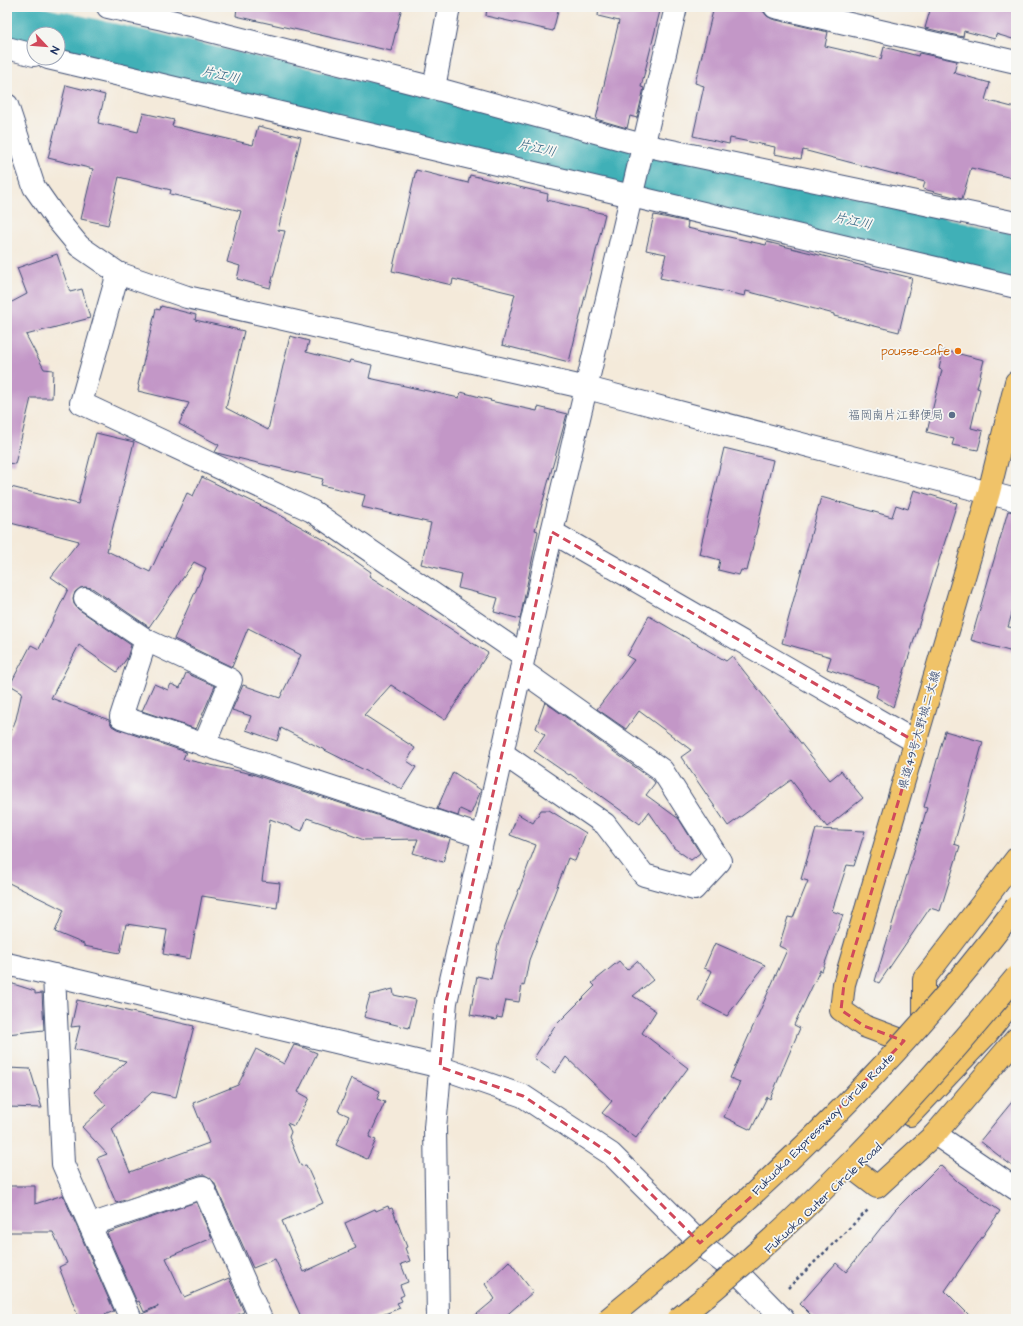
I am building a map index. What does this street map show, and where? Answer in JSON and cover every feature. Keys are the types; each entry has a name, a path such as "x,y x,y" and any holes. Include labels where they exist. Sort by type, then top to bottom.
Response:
{"main road":[{"name":"県道49号大野城二丈線","path":"904,1041 864,1026 841,1010 844,984 989,492 1016,382"},
{"path":"924,1019 924,979 1016,859"},
{"path":"618,1319 706,1249 924,1019 1016,907"},
{"name":"Fukuoka Expressway Circle Route","path":"608,1319 677,1263 762,1187 853,1096 928,1016 1016,907"},
{"path":"684,1319 785,1225 887,1126 957,1049 1016,977"},
{"name":"Fukuoka Outer Circle Road","path":"684,1319 740,1274 856,1171 986,1035 1016,997"},
{"path":"856,1171 877,1187 935,1134 1016,1039"},
{"path":"596,1319 677,1263"},
{"path":"678,1319 706,1297"}],"street":[{"path":"108,7 163,13 434,88 642,148 1016,223"},
{"path":"434,88 449,7"},
{"path":"438,1319 435,1128 446,1002 552,532 676,7"},
{"path":"775,7 1016,62"},
{"path":"7,48 26,53"},
{"path":"66,62 632,192 1016,287"},
{"path":"7,105 34,186 38,193 55,217 79,246 118,273 187,297 587,388 1016,500"},
{"path":"118,273 81,403 312,511 522,663 662,770 720,861 694,889 644,875 605,824 502,753"},
{"path":"552,532 916,742"},
{"path":"85,599 146,640 231,680 204,745"},
{"path":"146,640 121,717 483,837"},
{"path":"7,964 440,1067 523,1096 611,1154 706,1249 740,1274 783,1319"},
{"path":"54,975 63,1164 130,1319"},
{"path":"935,1134 1016,1189"},
{"path":"90,1225 203,1187 261,1319"}],"highlighted area":[{"path":"552,532 916,742 844,984 841,1010 864,1026 904,1041 762,1187 700,1243 611,1154 523,1096 440,1067 446,1002"}],"building":[{"path":"237,7 402,7 391,51 236,16"},
{"path":"487,7 559,7 553,31 486,16"},
{"path":"599,7 661,7 641,87 644,88 637,118 630,116 627,128 596,119 619,21 598,16"},
{"path":"714,7 747,7 763,11 772,19 828,32 825,46 881,59 884,47 918,56 919,53 957,61 954,73 990,83 985,100 1016,108 1016,179 971,168 962,199 923,189 925,182 803,150 801,159 774,154 775,147 730,138 729,144 693,136 704,86 695,83"},
{"path":"931,7 1016,7 1016,40 996,34 995,39 964,31 963,37 925,28"},
{"path":"66,85 105,95 98,123 138,132 143,113 174,120 172,126 253,145 258,126 301,137 278,230 285,231 270,288 237,279 240,266 227,262 241,211 170,194 171,190 119,177 108,225 81,219 93,169 48,158"},
{"path":"416,170 468,183 470,175 548,194 547,200 605,214 569,362 502,345 515,294 453,279 452,285 392,271"},
{"path":"654,215 688,222 687,228 766,245 767,242 912,278 899,332 834,316 834,314 746,291 745,296 660,278 666,254 646,250"},
{"path":"57,254 70,292 82,289 90,318 26,335 44,369 53,370 52,398 31,398 15,464 7,463 7,297 10,303 27,294 17,268"},
{"path":"161,306 196,315 195,320 244,331 226,408 268,430 290,336 309,341 306,352 350,363 351,360 372,365 369,378 459,398 461,392 491,400 490,401 537,411 538,407 567,414 535,530 538,531 520,619 494,612 498,598 458,588 461,574 421,564 431,523 362,507 365,495 321,485 323,479 217,453 215,452 219,445 179,424 189,403 138,391 138,385 156,309 160,310"},
{"path":"943,350 984,360 977,388 980,389 971,428 983,431 978,450 952,445 954,439 927,432 942,370 939,369"},
{"path":"96,433 134,442 107,551 150,572 187,493 193,496 202,477 278,514 328,542 371,572 369,576 488,653 445,720 391,685 364,715 415,748 407,761 416,767 402,789 281,728 277,741 246,730 251,716 232,710 243,685 280,698 301,655 248,628 232,667 174,639 206,568 194,562 149,627 92,588 80,588 75,592 73,599 74,604 78,609 131,645 127,658 117,672 79,645 51,698 109,720 112,726 117,729 186,752 183,759 252,774 450,839 443,862 413,853 418,839 364,840 348,834 348,832 307,818 302,831 270,819 262,881 280,883 277,908 202,896 190,959 163,954 167,930 126,924 120,953 84,946 84,944 55,932 64,910 7,882 7,743 16,719 22,692 10,685 31,645 39,649 68,589 51,577 79,541 7,522 7,486 78,504"},
{"path":"724,448 773,460 747,571 741,570 739,575 718,570 720,560 699,554"},
{"path":"914,490 957,503 893,707 876,697 879,686 827,669 831,657 782,643 821,497 892,517 896,505 908,509"},
{"path":"1008,511 1016,512 1016,600 1008,627 1016,628 1016,653 971,640"},
{"path":"649,616 726,661 732,656 830,780 841,771 863,798 827,827 791,780 728,826 681,757 691,750 639,711 626,729 597,709 634,660 627,656"},
{"path":"186,673 215,686 196,729 142,711 154,684 168,690 171,684 180,688"},
{"path":"545,702 653,780 655,783 646,795 679,819 700,853 691,860 674,848 649,812 640,824 570,774 569,775 534,751 545,735 536,728"},
{"path":"945,731 983,742 954,844 960,846 940,911 930,908 879,983 875,981 927,808 924,807"},
{"path":"453,772 481,790 471,814 460,809 458,816 437,809"},
{"path":"541,810 549,810 586,833 575,861 568,858 529,960 519,1002 506,1000 502,1018 497,1017 496,1020 470,1015 477,976 491,979 498,944 536,845 510,835 518,814 533,823"},
{"path":"816,829 865,831 854,866 847,865 832,911 843,915 822,971 820,970 794,1025 800,1028 770,1099 767,1097 751,1130 724,1117 740,1082 730,1078 787,950 779,946 788,917 793,918 808,881 801,879"},
{"path":"715,943 765,965 727,1016 698,1001 712,971 704,968"},
{"path":"619,961 627,970 637,961 653,980 633,996 656,1011 642,1033 688,1068 636,1138 602,1113 612,1101 566,1057 555,1073 534,1058 554,1027 595,986 592,983"},
{"path":"7,982 35,991 35,994 42,993 44,1030 7,1034"},
{"path":"393,989 394,995 416,1000 409,1028 364,1017 370,995"},
{"path":"77,1000 194,1026 176,1097 152,1092 112,1129 130,1172 209,1143 193,1103 238,1085 256,1049 284,1064 294,1045 317,1053 298,1092 309,1098 294,1126 287,1123 291,1132 289,1137 301,1166 306,1165 323,1203 282,1221 304,1272 356,1248 345,1223 375,1209 376,1211 388,1206 389,1209 392,1208 407,1247 405,1248 410,1261 401,1264 408,1282 400,1285 404,1295 400,1297 402,1301 397,1303 400,1308 372,1319 302,1319 275,1259 253,1268 214,1182 205,1175 199,1175 116,1203 97,1158 107,1154 82,1127 106,1105 94,1092 126,1061 74,1049 80,1026 71,1027"},
{"path":"7,1068 30,1069 42,1108 7,1107"},
{"path":"352,1078 380,1091 377,1099 385,1102 369,1137 376,1140 367,1159 336,1145 349,1116 338,1111"},
{"path":"1016,1097 1016,1169 980,1141"},
{"path":"940,1165 958,1182 1000,1211 945,1291 973,1319 815,1319 800,1304 836,1263 846,1272 895,1210"},
{"path":"7,1186 35,1186 35,1204 63,1195 114,1311 95,1319 79,1319 59,1267 67,1263 53,1232 7,1232"},
{"path":"196,1202 212,1238 166,1258 184,1297 229,1278 244,1312 227,1319 143,1319 142,1314 158,1306 144,1312 139,1301 137,1302 107,1233"},
{"path":"509,1261 533,1292 502,1319 471,1319 495,1299 485,1284"}],"waterway":[{"name":"片江川","path":"7,24 26,28"},
{"name":"片江川","path":"66,37 661,174 1016,259"}],"place":[{"name":"pousse-cafe","path":"958,351"},
{"name":"福岡南片江郵便局","path":"952,415"}]}
